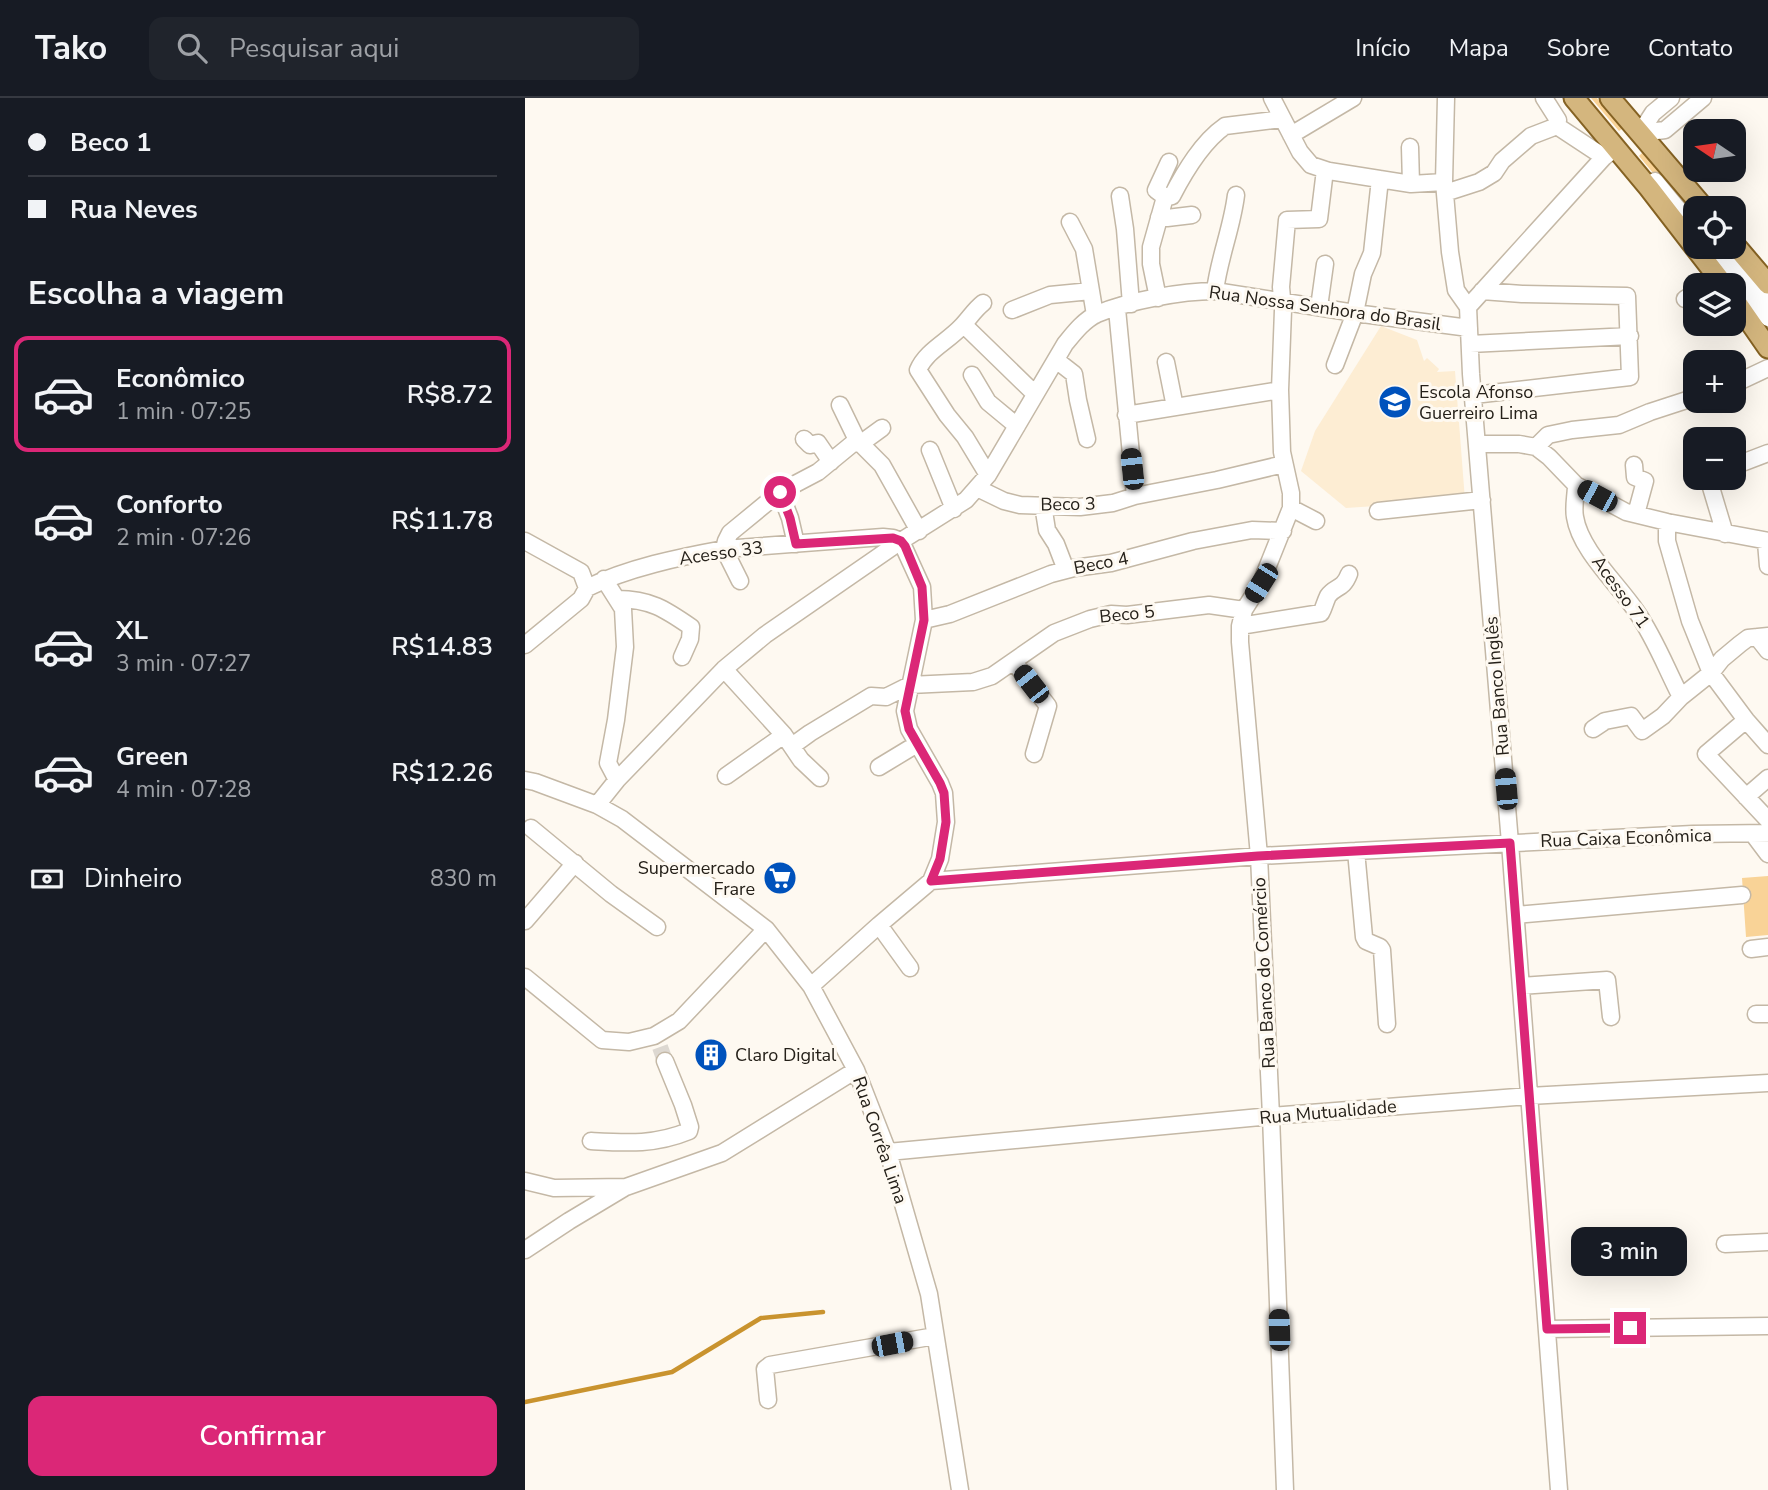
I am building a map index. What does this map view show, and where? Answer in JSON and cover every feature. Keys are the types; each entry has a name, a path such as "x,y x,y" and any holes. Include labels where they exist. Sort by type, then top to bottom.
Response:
{"main road":[{"path":"1574,98 1624,144 1690,196"},
{"path":"1611,98 1624,144 1709,273"},
{"path":"1746,258 1768,284"},
{"path":"1746,316 1768,348"}],"street":[{"path":"1272,98 1300,152 1311,165 1325,170 1445,187 1479,182 1494,173 1502,161 1531,136 1557,126 1624,144 1665,130 1703,98"},
{"path":"1291,135 1353,98"},
{"path":"1446,98 1445,187 1450,252 1455,290 1468,307 1653,113 1671,98"},
{"path":"1544,98 1558,120 1557,126"},
{"path":"1586,98 1683,214"},
{"path":"1601,98 1624,144 1683,200"},
{"path":"1169,162 1156,190 1165,197 1172,196 1181,178 1217,131 1225,126 1282,119"},
{"path":"1410,147 1411,184"},
{"name":"Rua Banco do Comércio","path":"1285,1490 1258,856 1240,626 1244,610 1261,583 1291,508 1291,493 1282,452 1281,275 1287,220 1319,219 1325,170"},
{"path":"1335,365 1355,313 1363,274 1371,253 1380,179"},
{"path":"1215,290 1217,269 1236,195"},
{"path":"1120,196 1125,229 1126,415 1135,496"},
{"path":"1158,298 1150,254 1165,197"},
{"path":"1159,217 1192,215"},
{"path":"1070,222 1084,249 1095,315"},
{"path":"1719,259 1768,318"},
{"path":"1734,259 1768,300"},
{"path":"1319,307 1325,264"},
{"name":"Rua Nossa Senhora do Brasil","path":"597,805 617,780 724,669 776,626 966,500 988,475 1065,344 1076,330 1095,315 1158,298 1215,290 1355,313 1470,336 1630,336"},
{"path":"1474,395 1630,377 1627,296 1522,294 1482,290"},
{"path":"1012,310 1050,295 1091,291"},
{"path":"983,303 975,309 964,325 934,349 918,370 988,475"},
{"name":"Rua Banco Inglês","path":"1468,307 1559,1490"},
{"path":"964,325 1035,394"},
{"path":"1056,360 1074,374 1087,439"},
{"path":"1167,362 1174,407"},
{"path":"1746,378 1768,368"},
{"path":"972,376 988,402 1017,426"},
{"path":"1126,415 1280,390"},
{"path":"1536,447 1548,435 1619,425 1683,401"},
{"path":"840,405 858,442 881,465 919,531"},
{"path":"740,581 724,550 730,533 780,492 818,472 882,428"},
{"path":"804,439 810,445 818,443 831,461"},
{"path":"1478,444 1519,444 1536,447 1576,485 1626,512 1767,542 1768,566"},
{"path":"930,450 954,509"},
{"path":"1746,461 1768,453"},
{"name":"Beco 3","path":"977,488 1004,501 1020,505 1080,507 1113,503 1284,464"},
{"path":"1634,465 1635,477 1646,481 1636,514"},
{"name":"Acesso 71","path":"1576,485 1574,515 1578,529 1585,543 1636,610 1653,638 1681,697"},
{"path":"1712,490 1725,534"},
{"path":"780,492 796,544"},
{"path":"1378,510 1482,500"},
{"path":"1043,505 1047,530 1056,544 1066,570"},
{"path":"1291,508 1316,521"},
{"path":"1667,522 1667,541 1690,621 1711,673 1768,744"},
{"name":"Beco 4","path":"924,620 950,614 1066,570 1111,563 1229,534 1252,530 1283,531"},
{"name":"Acesso 33","path":"587,588 622,573 701,553 883,537 901,541"},
{"path":"525,541 581,572 587,588 582,599 525,645"},
{"path":"811,986 931,881 940,859 946,822 944,793 909,729 905,711 924,620 922,587 901,541"},
{"path":"1240,626 1321,613 1327,597 1343,585 1349,574"},
{"path":"604,579 623,609 625,648 608,763 617,780"},
{"path":"617,598 659,606 691,627 681,657"},
{"name":"Beco 5","path":"726,776 871,696 886,697 910,685 973,682 992,676 1055,634 1090,619 1111,614 1127,615 1209,605 1244,610"},
{"path":"1593,729 1605,721 1631,716 1642,732 1748,638 1762,637 1768,651"},
{"path":"1014,662 1048,706 1034,754"},
{"path":"724,669 788,741 801,760 820,778"},
{"path":"1747,720 1706,754 1768,820"},
{"path":"879,767 917,744"},
{"path":"1746,797 1768,778"},
{"name":"Rua Corrêa Lima","path":"525,780 597,805 622,819 766,929 811,986 856,1070 888,1152 929,1294 960,1490"},
{"path":"531,828 611,894 657,926"},
{"name":"Rua Caixa Econômica","path":"931,881 1258,856 1692,834 1760,834"},
{"path":"1760,834 1768,854"},
{"path":"1356,851 1364,937 1382,950 1387,1024"},
{"path":"525,921 575,863"},
{"path":"1516,915 1742,895"},
{"path":"879,925 910,968"},
{"path":"660,1048 678,1021 766,929"},
{"path":"1751,949 1768,947"},
{"path":"525,978 601,1040 660,1048"},
{"path":"1521,986 1607,980 1611,1017"},
{"path":"591,1142 636,1144 689,1131 683,1105 660,1048"},
{"path":"525,1250 626,1187 722,1153 856,1070"},
{"name":"Rua Mutualidade","path":"888,1152 1271,1116 1529,1096 1768,1083"},
{"path":"525,1181 554,1188 626,1187"},
{"path":"1724,1244 1768,1242"},
{"path":"1547,1329 1768,1326"},
{"path":"768,1400 765,1369 770,1365 935,1336"}],"shaded area":[{"path":"1591,98 1597,98 1623,128 1619,131"},
{"path":"1643,152 1683,200 1683,209 1639,156"},
{"name":"Escola Afonso Guerreiro Lima","path":"1381,326 1417,340 1424,361 1427,358 1439,369 1437,372 1455,371 1465,500 1346,508 1301,471 1315,431"},
{"path":"1768,876 1768,935 1746,937 1742,878"}],"waterway":[{"path":"525,1402 672,1372 761,1318 823,1312"}],"tunnel":[{"path":"660,1047 665,1061"}],"place":[{"name":"Escola Afonso Guerreiro Lima","path":"1395,402"},
{"name":"Supermercado Frare","path":"780,878"},
{"name":"Claro Digital","path":"711,1055"}],"route":[{"path":"780,492 796,544 893,538 905,546 922,587 924,620 905,711 909,729 944,793 946,822 940,859 931,881 1258,856 1510,843 1547,1329 1630,1328"}]}
